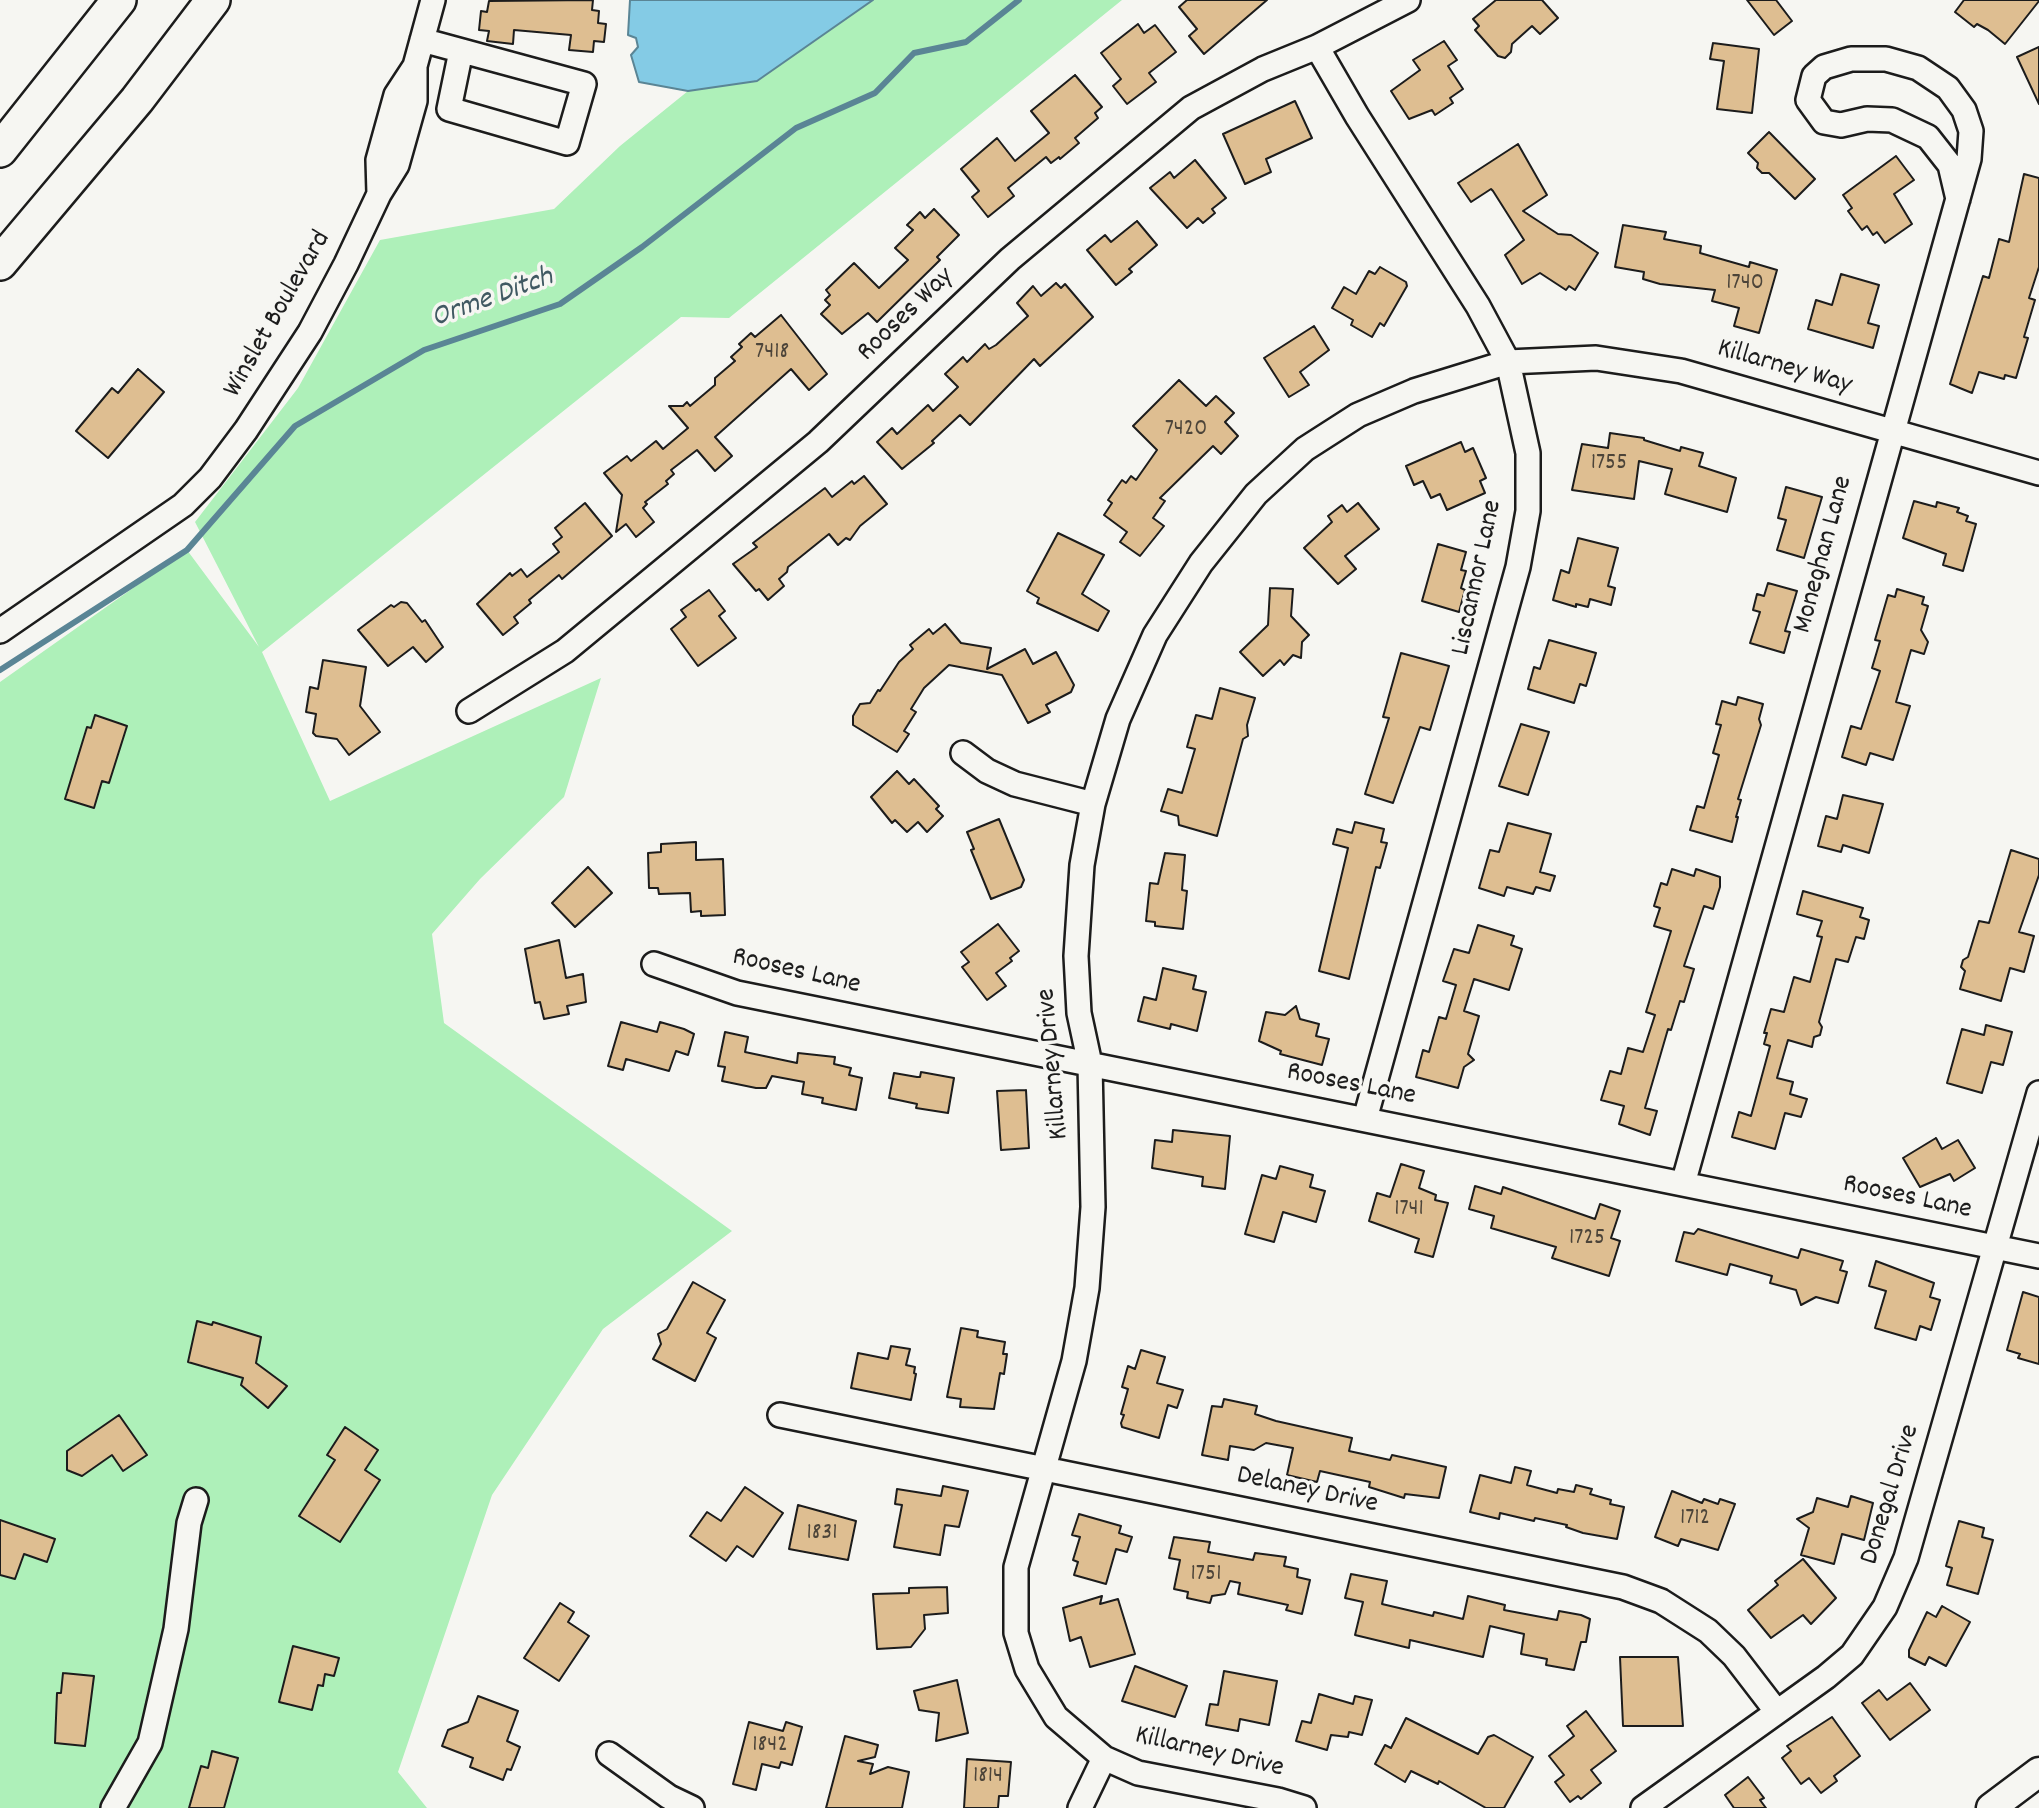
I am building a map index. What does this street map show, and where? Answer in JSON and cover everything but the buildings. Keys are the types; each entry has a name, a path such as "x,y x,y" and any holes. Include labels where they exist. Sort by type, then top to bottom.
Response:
{"highway":[{"path":"0,150 120,0"},
{"path":"0,262 137,100 212,0"}],"main road":[{"path":"1991,1808 2039,1772"}],"street":[{"path":"433,0 422,40 584,83 567,143 449,109 461,51"},
{"name":"Rooses Way","path":"470,711 565,652 818,442 1010,259 1191,108 1263,69 1317,47 1408,0"},
{"name":"Winslet Boulevard","path":"0,631 169,516 197,492 222,462 310,332 346,264 379,194 378,160 396,95 415,66 422,40"},
{"name":"Liscannor Lane","path":"1317,47 1357,116 1478,306 1508,362 1528,453 1528,511 1518,568 1364,1119"},
{"name":"Moneghan Lane","path":"1683,1184 1891,430 1958,199 1969,159 1971,131 1964,110 1948,88 1918,68 1886,59 1851,59 1825,67 1814,76 1808,100 1824,122 1841,125 1867,119 1892,120 1928,137 1950,165 1958,199"},
{"name":"Killarney Way","path":"1508,362 1596,358 1681,371 2039,472"},
{"name":"Killarney Drive","path":"1304,1808 1138,1773 1104,1758 1056,1717 1027,1669 1016,1633 1016,1567 1074,1361 1087,1289 1093,1207 1090,1064 1079,1013 1076,956 1082,865 1093,804 1118,719 1155,635 1201,563 1256,494 1305,449 1358,415 1414,391 1508,362"},
{"path":"963,752 987,771 1015,784 1093,804"},
{"name":"Rooses Lane","path":"654,964 737,993 2039,1256"},
{"name":"Donegal Drive","path":"1643,1808 1852,1655 1894,1591 2039,1093"},
{"name":"Delaney Drive","path":"780,1415 1623,1587 1661,1601 1708,1631 1734,1656 1777,1712"},
{"path":"113,1808 150,1743 176,1629 189,1523 195,1500"},
{"path":"609,1754 668,1797 692,1808"},
{"path":"1080,1808 1104,1758"}],"green space":[{"path":"873,0 1122,0 729,318 681,317 262,652 330,801 601,678 564,797 480,879 432,934 444,1023 732,1231 603,1329 492,1495 398,1772 427,1808 0,1808 0,682 187,550 259,647 195,522 298,388 380,240 554,209 620,146 688,91 757,81"}],"water":[{"path":"630,0 873,0 757,81 688,91 639,82 631,55 638,47 636,38 628,35"}],"waterway":[{"name":"Orme Ditch","path":"0,670 187,550 295,426 424,350 560,304 642,247 796,128 875,93 914,53 966,42 1019,0"}]}
